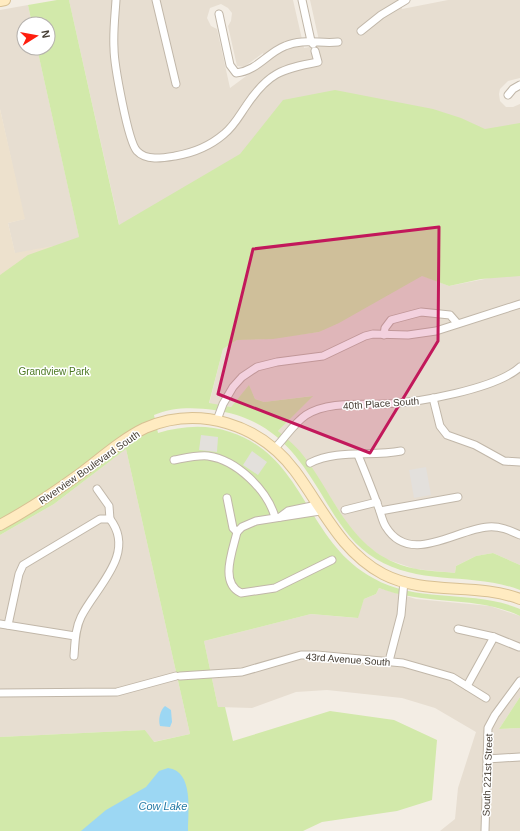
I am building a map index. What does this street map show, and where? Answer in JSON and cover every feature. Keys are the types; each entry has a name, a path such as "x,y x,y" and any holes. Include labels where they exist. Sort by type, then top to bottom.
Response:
{"street":[{"path":"0,1 5,0"},
{"path":"116,0 114,60 124,114 136,151 149,157 168,157 189,154 223,135 234,125 255,93 270,77 286,69 318,62 302,0"},
{"path":"156,0 176,84"},
{"path":"361,31 381,15 406,0"},
{"path":"219,14 230,65 236,73 251,69 273,52 295,42 313,45 338,42"},
{"path":"508,95 513,89 520,85"},
{"path":"217,420 223,404 233,387 242,377 257,367 277,362 323,356 365,336 436,331 456,323 520,304"},
{"path":"384,335 385,328 391,320 420,312 450,315 456,323"},
{"name":"40th Place South","path":"275,448 306,415 321,409 333,406 398,404 433,398 494,382 507,377 520,367"},
{"path":"433,398 440,426 447,435 475,445 504,461 520,462"},
{"name":"Riverview Boulevard South","path":"0,525 42,501 142,430 161,423 181,419 202,418 217,420 245,429 275,448 300,477 319,508 352,550 383,574 404,581 433,587 484,590 520,598"},
{"path":"310,463 333,456 388,454 401,451"},
{"path":"358,455 386,527 397,538 405,542 432,544 471,530 487,527 503,527 520,535"},
{"path":"174,460 208,456 228,464 247,475 257,484 278,517"},
{"path":"74,656 75,636 83,613 88,603 108,577 115,561 118,538 114,524 110,519 109,506 97,489"},
{"path":"380,510 458,497"},
{"path":"227,498 233,528 237,532"},
{"path":"345,510 377,502"},
{"path":"319,508 288,512 278,517 242,527 237,532 229,574 232,586 241,593 275,588 332,560"},
{"path":"8,625 19,574 23,565 100,519 110,519"},
{"path":"389,661 401,615 404,581"},
{"path":"0,624 29,630 75,636"},
{"path":"458,629 494,637 519,647"},
{"path":"467,686 494,637"},
{"name":"43rd Avenue South","path":"0,693 117,692 178,676 242,672 308,655 403,663 447,675 486,698"},
{"name":"South 221st Street","path":"485,831 488,728 520,681"},
{"path":"487,760 520,757"}],"highlighted area":[{"path":"439,227 438,341 370,453 218,394 253,249"}],"shaded area":[{"path":"69,0 293,0 304,48 320,45 310,0 400,0 402,9 448,0 520,0 520,78 508,81 500,89 499,94 500,101 506,107 513,107 520,104 520,154 121,233","holes":["221,4 228,8 232,13 231,21 228,26 237,66 244,67 263,53 265,62 230,88 217,29 211,26 207,18 210,8"]},
{"path":"28,5 30,16 16,16 16,56 39,56 80,241 15,254 8,223 24,219 0,109 0,10"},
{"path":"0,109 25,219 8,223 15,253 80,241 0,290"},
{"path":"520,272 520,565 493,553 476,556 456,566 455,573 415,569 386,559 368,547 352,531 305,458 278,431 312,396 264,402 255,399 249,386 231,407 209,404 223,349 237,340 266,339 319,332 387,292 421,275 449,286"},
{"path":"201,435 218,437 217,452 199,450"},
{"path":"126,449 190,734 153,742 145,730 0,737 0,535 54,504"},
{"path":"252,451 267,462 258,475 243,465"},
{"path":"426,467 431,495 414,498 409,470"},
{"path":"379,588 416,599 490,606 520,616 520,697 499,729 520,728 520,831 440,831 455,819 458,788 476,732 435,708 402,698 327,690 296,692 252,708 218,707 204,641 311,614 357,618 364,599 376,594"}],"green space":[{"name":"Grandview Park","path":"57,0 69,0 119,225 240,154 283,100 335,90 433,109 461,118 485,129 520,123 520,276 481,279 449,286 422,276 339,323 319,332 273,339 237,340 223,349 209,403 231,407 249,385 255,399 264,402 313,396 278,431 303,455 345,520 356,534 383,557 401,565 421,570 455,573 456,566 476,556 493,553 520,565 520,590 484,581 410,573 393,567 368,554 349,535 307,471 283,442 269,431 253,422 235,415 199,408 168,410 154,415 158,433 185,427 221,429 255,444 275,460 291,479 333,543 351,562 373,578 390,586 408,591 484,599 520,609 520,616 486,605 414,597 396,594 379,588 376,594 364,599 358,618 311,614 204,641 218,707 225,707 233,741 330,711 394,720 437,740 432,800 397,811 322,822 303,831 0,831 0,737 145,730 154,742 190,734 126,449 54,504 0,535 0,275 28,255 79,237 39,56 56,56 56,16 30,16 28,5"},
{"path":"520,697 520,728 499,729"}],"water":[{"path":"165,706 171,710 172,722 170,727 160,726 160,715"},
{"name":"Cow Lake","path":"168,768 176,771 182,776 186,784 189,804 188,831 81,831 106,810 146,787 159,771"}]}
